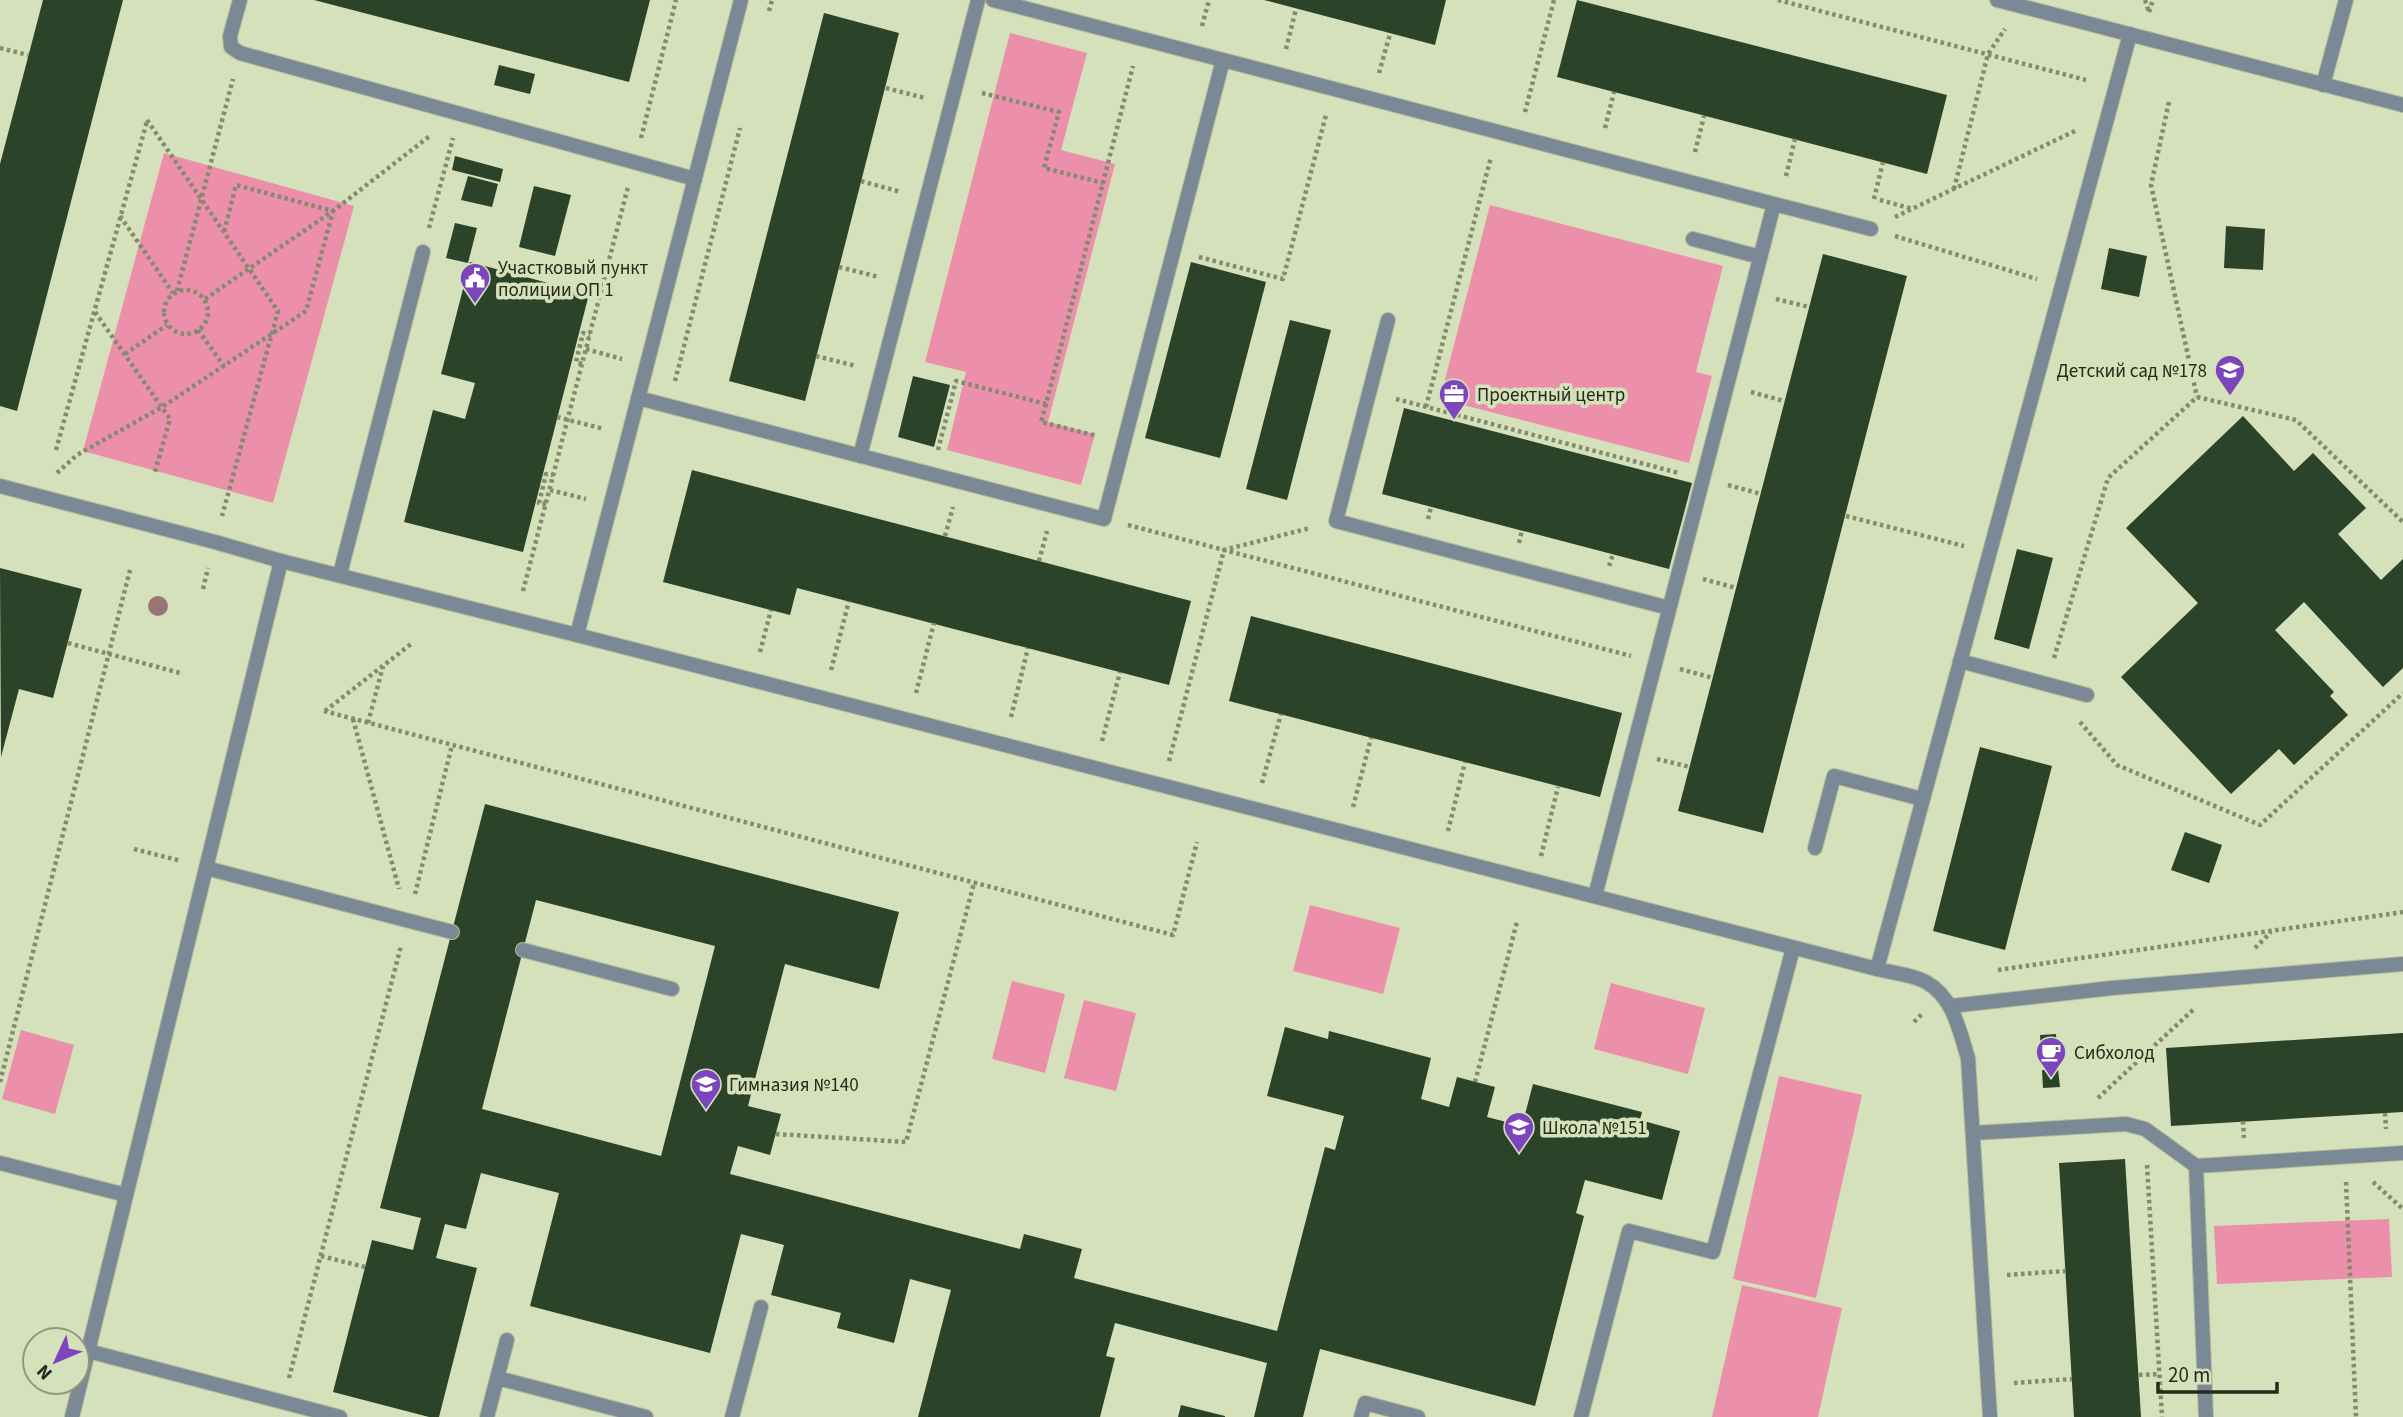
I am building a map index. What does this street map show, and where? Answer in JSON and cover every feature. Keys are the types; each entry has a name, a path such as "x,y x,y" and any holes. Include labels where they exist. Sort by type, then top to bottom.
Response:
{"street":[{"path":"240,0 230,36 231,47 240,53 695,179"},
{"path":"577,635 741,0"},
{"path":"860,456 978,0"},
{"path":"993,0 1871,229"},
{"path":"1997,0 2022,3 2403,105"},
{"path":"2323,85 2346,0"},
{"path":"1877,969 2130,34"},
{"path":"638,398 1104,519 1223,60"},
{"path":"1595,896 1774,204"},
{"path":"1693,239 1760,257"},
{"path":"340,574 423,252"},
{"path":"1388,320 1336,522 1669,608"},
{"path":"0,486 215,541 281,561 1924,981 1942,994 1951,1006 1968,1058 1990,1417"},
{"path":"91,1340 281,561"},
{"path":"1960,661 2087,695"},
{"path":"1815,848 1834,776 1922,799"},
{"path":"206,868 452,932"},
{"path":"1581,1417 1629,1230 1713,1252 1793,947"},
{"path":"523,950 672,989"},
{"path":"1951,1006 2112,988 2403,964"},
{"path":"1973,1133 2126,1124 2145,1129 2196,1166 2403,1153"},
{"path":"0,1163 126,1195"},
{"path":"2196,1166 2206,1417"},
{"path":"732,1417 761,1307"},
{"path":"487,1417 507,1340"},
{"path":"91,1353 340,1417"},
{"path":"498,1378 646,1417"},
{"path":"72,1417 77,1396"},
{"path":"1361,1417 1365,1403 1418,1417"}],"path":[{"path":"523,592 676,0"},
{"path":"769,13 772,0"},
{"path":"1202,27 1209,0"},
{"path":"1518,137 1554,0"},
{"path":"1778,0 2086,80"},
{"path":"2144,0 2149,13 2152,0"},
{"path":"1954,190 1987,54 2022,3"},
{"path":"1286,49 1296,9"},
{"path":"1380,73 1390,34"},
{"path":"1124,444 1041,422 1140,38"},
{"path":"0,48 28,55"},
{"path":"175,292 192,289 205,299 208,312 204,326 186,334 172,330 167,325 163,311 175,292 240,53"},
{"path":"886,88 929,99"},
{"path":"1174,251 1283,279 1333,89"},
{"path":"979,103 982,92 1059,111 1044,169 1103,183"},
{"path":"1605,128 1614,92"},
{"path":"2169,102 2151,185 2197,397"},
{"path":"205,299 333,211 459,114"},
{"path":"423,252 459,114"},
{"path":"1695,152 1704,116"},
{"path":"1871,229 2108,116"},
{"path":"56,450 147,120 278,311 202,589"},
{"path":"668,406 741,122"},
{"path":"1426,407 1497,131"},
{"path":"1786,176 1795,139"},
{"path":"1874,199 1883,162"},
{"path":"861,181 904,192"},
{"path":"224,232 236,185 333,211"},
{"path":"31,494 77,455 162,407 306,311 333,211"},
{"path":"120,216 175,292"},
{"path":"1871,229 2061,287"},
{"path":"839,267 882,278"},
{"path":"1766,297 1809,307"},
{"path":"95,311 170,419 154,475"},
{"path":"125,354 167,325"},
{"path":"198,330 224,366"},
{"path":"582,364 576,362 578,347 583,333 590,335"},
{"path":"586,349 647,365"},
{"path":"816,356 859,367"},
{"path":"932,474 956,381 1046,404"},
{"path":"1742,390 1784,401"},
{"path":"1369,392 1426,407 1455,418 1761,494"},
{"path":"2197,397 2295,420 2403,522"},
{"path":"2197,397 2108,478 2046,684 2117,765 2260,825 2403,693"},
{"path":"557,417 629,436"},
{"path":"546,504 539,503 541,488 546,474 553,475"},
{"path":"550,490 611,506"},
{"path":"1846,516 1989,553"},
{"path":"1104,519 1713,678"},
{"path":"1224,550 1336,522"},
{"path":"1163,785 1224,550"},
{"path":"0,1082 130,570"},
{"path":"1694,576 1736,587"},
{"path":"831,670 849,601"},
{"path":"760,652 771,610"},
{"path":"916,693 934,623"},
{"path":"68,643 180,673"},
{"path":"411,644 324,711 1173,935 1197,842"},
{"path":"1011,717 1028,648"},
{"path":"368,723 383,666"},
{"path":"1102,741 1120,672"},
{"path":"1262,783 1281,714"},
{"path":"354,719 408,920"},
{"path":"1353,807 1371,738"},
{"path":"286,1390 452,745"},
{"path":"1648,756 1690,768"},
{"path":"1448,831 1465,762"},
{"path":"1541,856 1559,786"},
{"path":"134,849 206,868"},
{"path":"776,1134 906,1142 974,883"},
{"path":"1988,971 2403,912"},
{"path":"1475,1082 1517,922"},
{"path":"2066,1127 2227,979 2271,931"},
{"path":"2385,1113 2387,1133"},
{"path":"2243,1121 2245,1142"},
{"path":"2145,1129 2162,1417"},
{"path":"2345,1157 2356,1417"},
{"path":"321,1256 365,1267"},
{"path":"2006,1275 2066,1271"},
{"path":"2139,1375 2160,1374"},
{"path":"2013,1383 2072,1379"}],"shaded area":[{"path":"1010,33 1087,53 1061,150 1115,164 1048,422 1095,434 1081,485 947,450 966,372 925,362"},
{"path":"164,153 354,206 273,503 83,451"},
{"path":"1490,205 1723,266 1696,372 1712,376 1689,463 1440,399"},
{"path":"1310,905 1400,928 1383,994 1293,971"},
{"path":"1012,981 1065,994 1045,1073 992,1059"},
{"path":"1611,983 1705,1008 1688,1074 1594,1049"},
{"path":"1084,1000 1136,1013 1116,1091 1064,1078"},
{"path":"21,1030 74,1045 55,1114 2,1099"},
{"path":"1779,1076 1862,1095 1816,1298 1733,1279"},
{"path":"2389,1219 2392,1277 2217,1284 2214,1226"},
{"path":"1742,1285 1842,1308 1818,1417 1712,1417"}],"building":[{"path":"43,0 123,0 17,411 0,406 0,164"},
{"path":"314,0 650,0 629,82"},
{"path":"1264,0 1446,0 1435,45"},
{"path":"1577,0 1947,95 1927,174 1557,77"},
{"path":"824,13 899,33 805,401 729,381"},
{"path":"499,65 535,74 530,94 494,85"},
{"path":"455,156 503,169 500,182 452,170"},
{"path":"468,176 498,184 492,207 461,200"},
{"path":"534,186 571,195 555,256 519,247"},
{"path":"455,223 477,228 468,263 446,258"},
{"path":"2226,226 2265,229 2263,270 2224,268"},
{"path":"2109,248 2147,256 2139,297 2101,289"},
{"path":"1823,254 1907,276 1763,833 1678,811"},
{"path":"470,262 589,294 523,552 404,522 433,410 465,419 475,383 441,374"},
{"path":"1191,262 1266,282 1220,458 1145,438"},
{"path":"1290,320 1331,330 1287,500 1246,489"},
{"path":"913,376 950,385 934,447 898,437"},
{"path":"1404,408 1692,483 1669,569 1382,494"},
{"path":"2243,416 2294,471 2313,453 2366,508 2338,534 2381,580 2403,559 2403,668 2383,687 2304,602 2275,630 2334,692 2330,696 2348,715 2294,765 2279,749 2231,794 2121,677 2198,603 2126,528"},
{"path":"692,470 1191,601 1169,685 797,588 790,615 663,582"},
{"path":"2017,549 2053,558 2029,649 1994,639"},
{"path":"0,568 82,589 53,698 19,689 1,757"},
{"path":"1251,616 1622,713 1600,797 1229,701"},
{"path":"1980,747 2052,766 2005,950 1933,931"},
{"path":"485,804 899,912 879,989 785,964 748,1106 781,1114 770,1155 738,1146 730,1174 1020,1249 1024,1234 1082,1249 1074,1278 1277,1331 1325,1147 1335,1150 1344,1116 1267,1096 1285,1027 1328,1039 1329,1031 1431,1058 1421,1099 1449,1107 1457,1077 1495,1087 1487,1117 1522,1126 1533,1084 1642,1112 1640,1120 1680,1131 1662,1200 1585,1180 1576,1213 1584,1216 1535,1406 1320,1349 1303,1417 1254,1417 1267,1363 1115,1323 1106,1356 1115,1358 1100,1417 918,1417 951,1290 910,1279 894,1343 837,1328 841,1313 771,1295 784,1245 741,1234 710,1353 530,1306 559,1193 481,1173 466,1229 445,1224 436,1258 477,1268 439,1417 429,1417 333,1392 372,1240 413,1250 421,1218 380,1208","holes":["536,900 715,946 661,1156 482,1109"]},
{"path":"2185,832 2222,845 2209,883 2171,870"},
{"path":"2403,1033 2403,1112 2171,1126 2166,1048"},
{"path":"2056,1034 2057,1052 2041,1052 2040,1035"},
{"name":"Сибхолод","path":"2058,1069 2060,1087 2043,1088 2042,1070"},
{"path":"2125,1159 2141,1417 2074,1417 2059,1163"},
{"path":"1181,1405 1225,1416 1225,1417 1178,1417"}],"place":[{"name":"Участковый пункт полиции ОП 1","path":"475,305"},
{"name":"Детский сад №178","path":"2230,397"},
{"name":"Проектный центр","path":"1454,421"},
{"name":"Сибхолод","path":"2051,1079"},
{"name":"Гимназия №140","path":"706,1111"},
{"name":"Школа №151","path":"1519,1154"}]}
